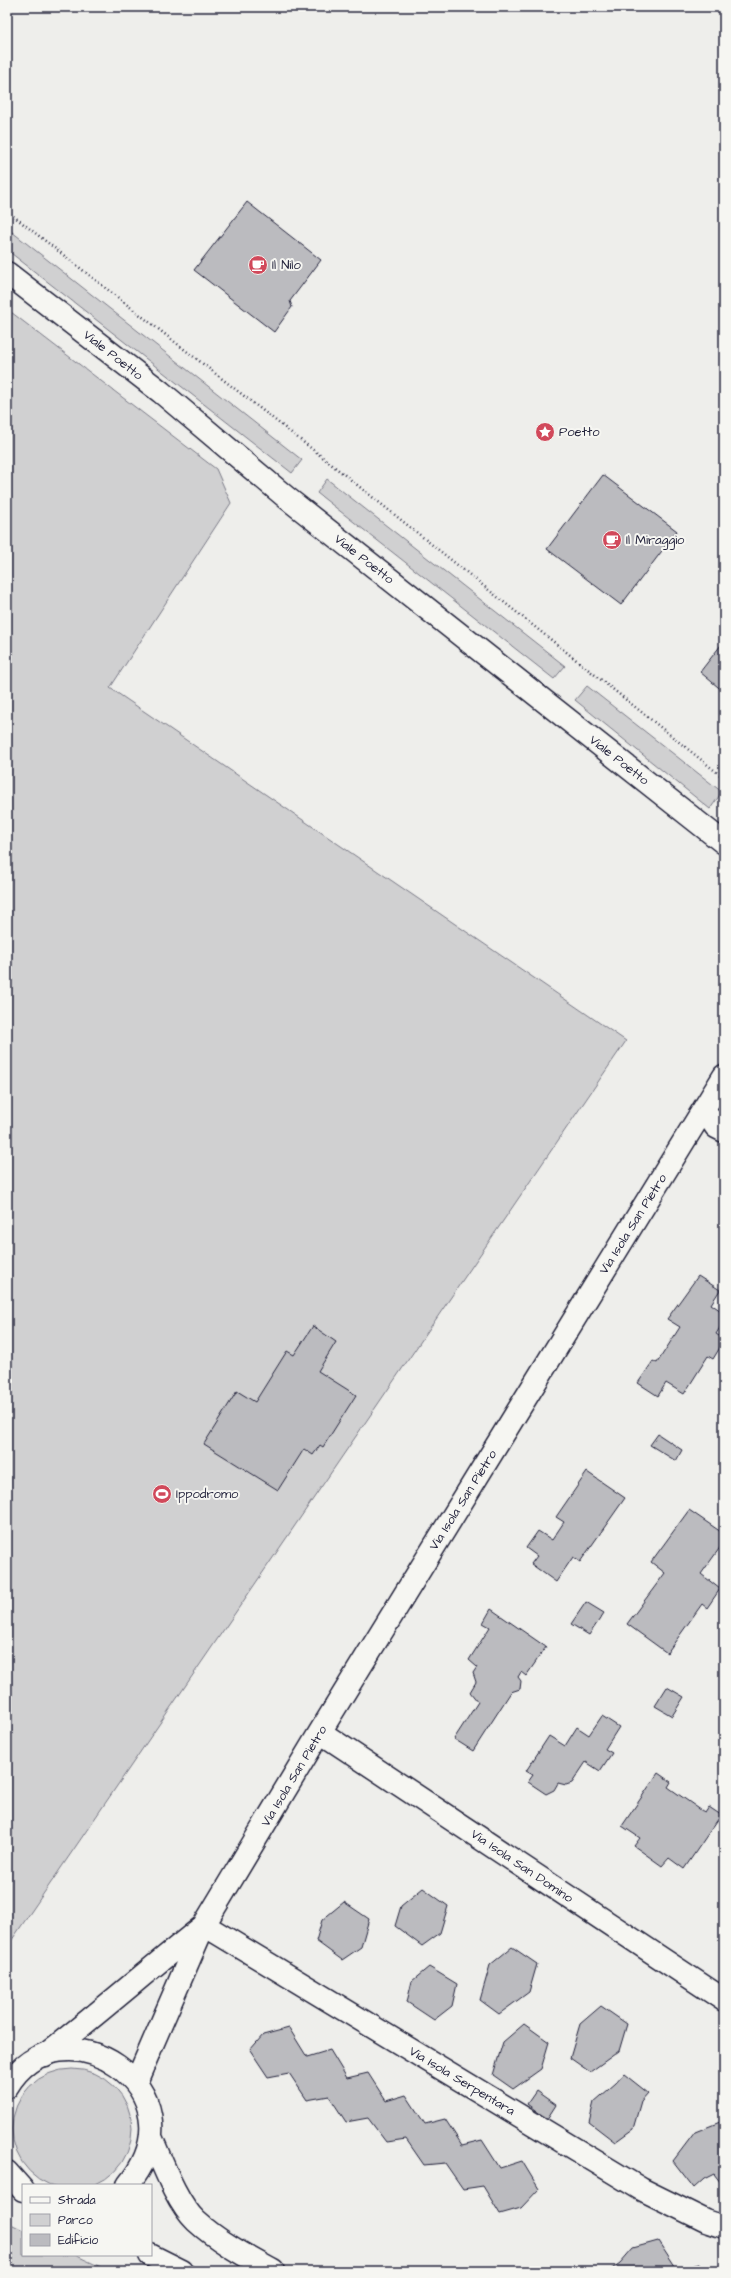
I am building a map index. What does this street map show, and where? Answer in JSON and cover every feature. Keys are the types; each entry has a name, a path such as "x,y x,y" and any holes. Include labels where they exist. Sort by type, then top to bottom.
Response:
{"street":[{"name":"Viale Poetto","path":"7,273 161,392 287,498 724,843"},
{"name":"Via Isola San Pietro","path":"136,2082 204,1925 320,1732 724,1076"},
{"path":"704,1109 716,1127 724,1131"},
{"name":"Via Isola San Domino","path":"320,1732 724,2000"},
{"name":"Via Isola San Pietro","path":"45,2056 204,1925"},
{"name":"Via Isola Serpentara","path":"204,1925 641,2189 706,2222 724,2228"},
{"path":"11,2079 45,2056 70,2050 95,2054 118,2064 136,2082 149,2108 151,2136 148,2154 140,2171 129,2184"},
{"path":"151,2136 174,2189 195,2220 232,2249 274,2271"},
{"path":"7,2172 22,2189"},
{"path":"7,2186 22,2193"},
{"path":"152,2256 182,2271"}],"path":[{"path":"7,211 321,456 724,778"}],"green space":[{"path":"7,228 302,460 292,473 7,250"},
{"name":"Ippodromo","path":"7,309 216,469 231,503 110,688 626,1041 7,1947"},
{"path":"327,479 565,666 554,679 317,493"},
{"path":"587,686 722,792 710,809 575,700"},
{"path":"72,2069 95,2074 105,2079 122,2096 130,2117 132,2129 130,2141 122,2162 105,2179 95,2184 49,2184 39,2179 22,2162 17,2152 12,2129 17,2106 22,2096 30,2087 39,2079 49,2074"},
{"path":"7,2222 22,2230 22,2256 77,2256 109,2271 7,2271"}],"building":[{"name":"Il Nilo","path":"247,202 321,260 290,301 292,307 274,332 194,270"},
{"name":"Il Miraggio","path":"603,475 677,531 621,605 547,549"},
{"path":"721,645 724,647 724,692 700,672"},
{"path":"698,1276 720,1290 711,1304 724,1313 724,1321 716,1334 724,1339 724,1341 713,1359 708,1356 684,1394 666,1383 658,1396 638,1383 653,1361 657,1363 680,1327 667,1319"},
{"path":"313,1326 336,1342 318,1371 356,1395 323,1447 320,1445 313,1455 304,1449 278,1490 204,1444 237,1391 255,1402 287,1351 294,1355"},
{"path":"658,1434 682,1450 676,1461 650,1445"},
{"path":"587,1472 625,1498 580,1562 573,1557 556,1582 531,1564 537,1556 526,1548 538,1531 552,1540 564,1522 556,1517"},
{"path":"689,1510 724,1534 724,1542 701,1574 720,1589 707,1608 702,1604 667,1653 627,1624 665,1573 651,1562"},
{"path":"586,1602 604,1613 589,1635 571,1624"},
{"path":"491,1609 546,1647 526,1676 521,1672 518,1677 521,1681 520,1689 511,1692 473,1751 454,1739 478,1702 470,1692 476,1682 473,1673 477,1667 469,1660 490,1627 483,1623"},
{"path":"667,1687 684,1697 672,1716 655,1706"},
{"path":"602,1716 619,1727 605,1749 612,1753 600,1771 586,1762 572,1783 566,1785 558,1783 554,1790 546,1794 528,1782 533,1775 526,1771 549,1736 565,1746 577,1727 589,1735"},
{"path":"658,1773 671,1782 668,1787 705,1813 709,1807 721,1815 684,1869 669,1858 662,1866 634,1846 640,1838 622,1826"},
{"path":"423,1888 448,1906 440,1933 422,1946 395,1926 401,1906"},
{"path":"344,1902 369,1919 361,1947 342,1960 316,1941 322,1920"},
{"path":"512,1947 537,1964 529,1992 499,2014 480,2000 490,1965"},
{"path":"429,1967 457,1984 452,2006 434,2020 407,2002 412,1981"},
{"path":"601,2006 627,2024 619,2051 590,2072 570,2058 580,2024"},
{"path":"524,2024 549,2042 541,2069 513,2089 493,2075 503,2042"},
{"path":"289,2028 307,2057 330,2050 347,2078 368,2073 386,2101 406,2095 425,2124 445,2119 462,2145 482,2140 500,2168 522,2161 539,2189 521,2208 500,2214 483,2186 463,2189 445,2163 424,2165 406,2139 386,2142 368,2118 346,2122 329,2096 307,2100 289,2073 268,2077 250,2050 263,2035"},
{"path":"624,2074 648,2093 641,2101 633,2129 615,2142 589,2122 594,2102"},
{"path":"536,2091 556,2105 547,2119 527,2104"},
{"path":"720,2122 724,2127 724,2187 714,2174 704,2179 694,2188 673,2161 695,2132"},
{"path":"658,2241 677,2270 699,2264 704,2271 609,2271 620,2263 633,2248"}],"place":[{"name":"Il Nilo","path":"258,265"},
{"name":"Poetto","path":"545,432"},
{"name":"Il Miraggio","path":"612,540"},
{"name":"Ippodromo","path":"162,1494"}]}
